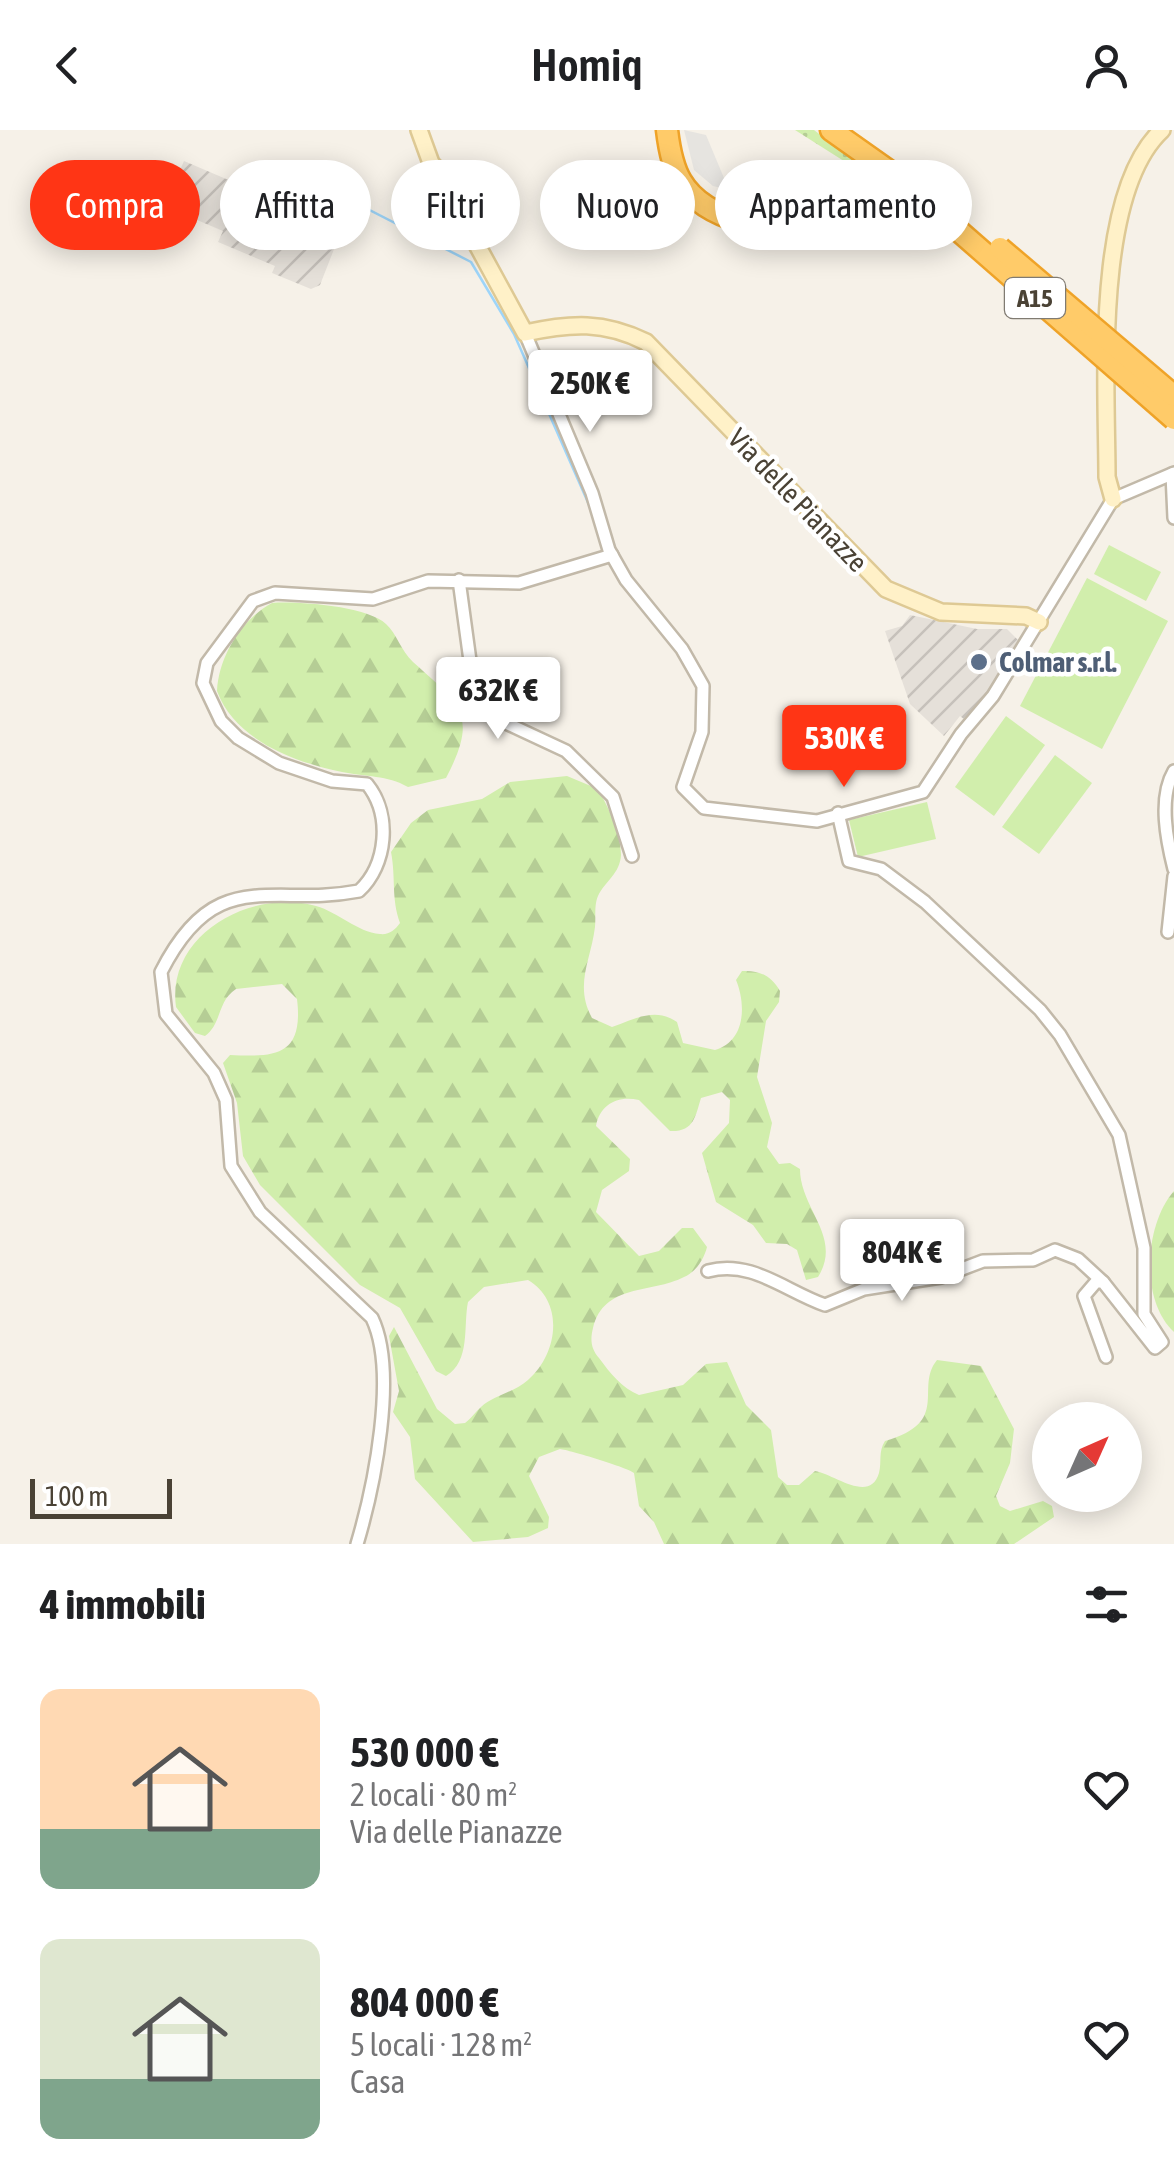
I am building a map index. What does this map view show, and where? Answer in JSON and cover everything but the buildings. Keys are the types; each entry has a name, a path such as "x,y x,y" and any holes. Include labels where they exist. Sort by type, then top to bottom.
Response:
{"highway":[{"path":"666,130 680,180 702,202 729,216 793,230 818,228 905,205 933,214 1006,272"},
{"name":"A15","path":"831,130 883,160"},
{"name":"A15","path":"854,130 888,160"},
{"name":"A15","path":"972,229 1174,396"},
{"name":"A15","path":"972,239 1174,419"}],"street":[{"path":"419,130 430,163 465,200 476,242 526,334 612,555 682,650 702,686 702,732 683,787 704,808 817,821 913,797 927,789 1114,499 1173,473 1174,518"},
{"path":"1114,499 1107,477 1106,305 1131,181 1140,160 1162,130"},
{"name":"Via delle Pianazze","path":"526,334 586,324 614,326 646,342 886,589 941,612 1026,616 1038,622"},
{"path":"357,1544 376,1453 383,1363 379,1333 372,1318 260,1212 231,1166 226,1100 214,1074 166,1014 161,972 181,939 214,910 263,892 360,892 372,880 381,859 382,813 368,784 332,780 279,763 238,738 211,704 204,682 208,663 252,601 274,594 373,599 428,581 519,583 612,555"},
{"path":"459,580 470,668 508,724 566,751 613,797 632,856"},
{"path":"1168,932 1174,873 1166,837 1167,790 1174,772"},
{"path":"708,1270 727,1266 748,1269 801,1297 833,1305 864,1289 942,1277 983,1261 1033,1260 1055,1250 1078,1259 1103,1282 1150,1343 1161,1346 1144,1314 1144,1248 1119,1135 1060,1035 1040,1010 925,902 881,869 849,861 838,813"},
{"path":"1103,1282 1096,1282 1084,1296 1106,1356"}],"shaded area":[{"path":"684,130 706,135 716,160 715,186 695,171 695,160 692,160"},
{"path":"200,168 220,176 220,230 200,221"},
{"path":"237,250 334,250 320,285 311,289 272,273 275,266"},
{"path":"910,615 977,629 1007,629 1018,640 979,706 965,720 960,716 944,736 910,704 885,631 902,626"}],"green space":[{"path":"795,130 814,130 853,160 842,160"},
{"path":"1109,545 1161,572 1146,601 1094,574"},
{"path":"1087,578 1168,621 1102,749 1020,706"},
{"path":"272,603 348,609 386,624 409,658 443,689 460,712 462,739 446,778 408,787 384,778 324,768 268,746 237,723 217,691 222,665 242,629"},
{"path":"1006,716 1045,745 994,816 955,787"},
{"path":"1055,755 1092,783 1039,854 1002,827"},
{"path":"567,776 598,789 614,821 621,855 618,867 598,896 585,972 584,994 592,1018 612,1027 661,1015 677,1022 683,1043 715,1050 733,1039 738,1030 742,1010 736,980 742,971 764,975 780,991 779,1002 766,1021 757,1077 772,1123 767,1147 779,1164 790,1163 800,1169 826,1249 818,1277 806,1280 797,1250 787,1244 766,1243 753,1225 716,1202 702,1153 729,1123 730,1100 722,1092 701,1098 692,1122 678,1131 670,1131 639,1100 611,1103 601,1112 596,1126 630,1159 629,1171 602,1190 596,1212 639,1256 659,1251 682,1228 693,1228 707,1247 699,1265 688,1275 607,1303 593,1328 594,1351 617,1380 639,1395 683,1385 706,1364 727,1362 746,1405 771,1430 778,1477 787,1485 799,1485 815,1471 851,1485 868,1486 879,1473 885,1441 906,1433 925,1414 931,1371 937,1360 981,1366 1014,1429 1010,1463 996,1496 1000,1506 1010,1511 1032,1504 1032,1512 1053,1512 1054,1517 1014,1544 664,1544 654,1522 639,1506 634,1473 560,1449 539,1457 529,1476 549,1517 548,1528 528,1537 473,1542 415,1479 410,1437 393,1412 399,1391 389,1336 394,1327 437,1409 455,1424 465,1423 486,1403 523,1384 538,1369 551,1343 552,1314 548,1301 528,1280 484,1287 468,1302 459,1361 446,1376 436,1371 400,1308 360,1285 260,1185 243,1156 237,1103 223,1063 230,1055 283,1050 296,1032 297,999 282,984 236,989 205,1036 195,1033 176,1007 177,981 185,958 199,938 218,922 266,904 316,906 372,932 392,931 400,923 391,852 411,823 428,810 482,799 510,782"},
{"path":"927,802 936,839 858,857 849,820"},
{"path":"1174,1191 1174,1332 1155,1302 1150,1263 1157,1223"}],"waterway":[{"path":"371,211 471,262 514,334 590,507"},
{"path":"1006,685 1033,641"}],"place":[{"name":"Colmar s.r.l.","path":"979,662"}]}
